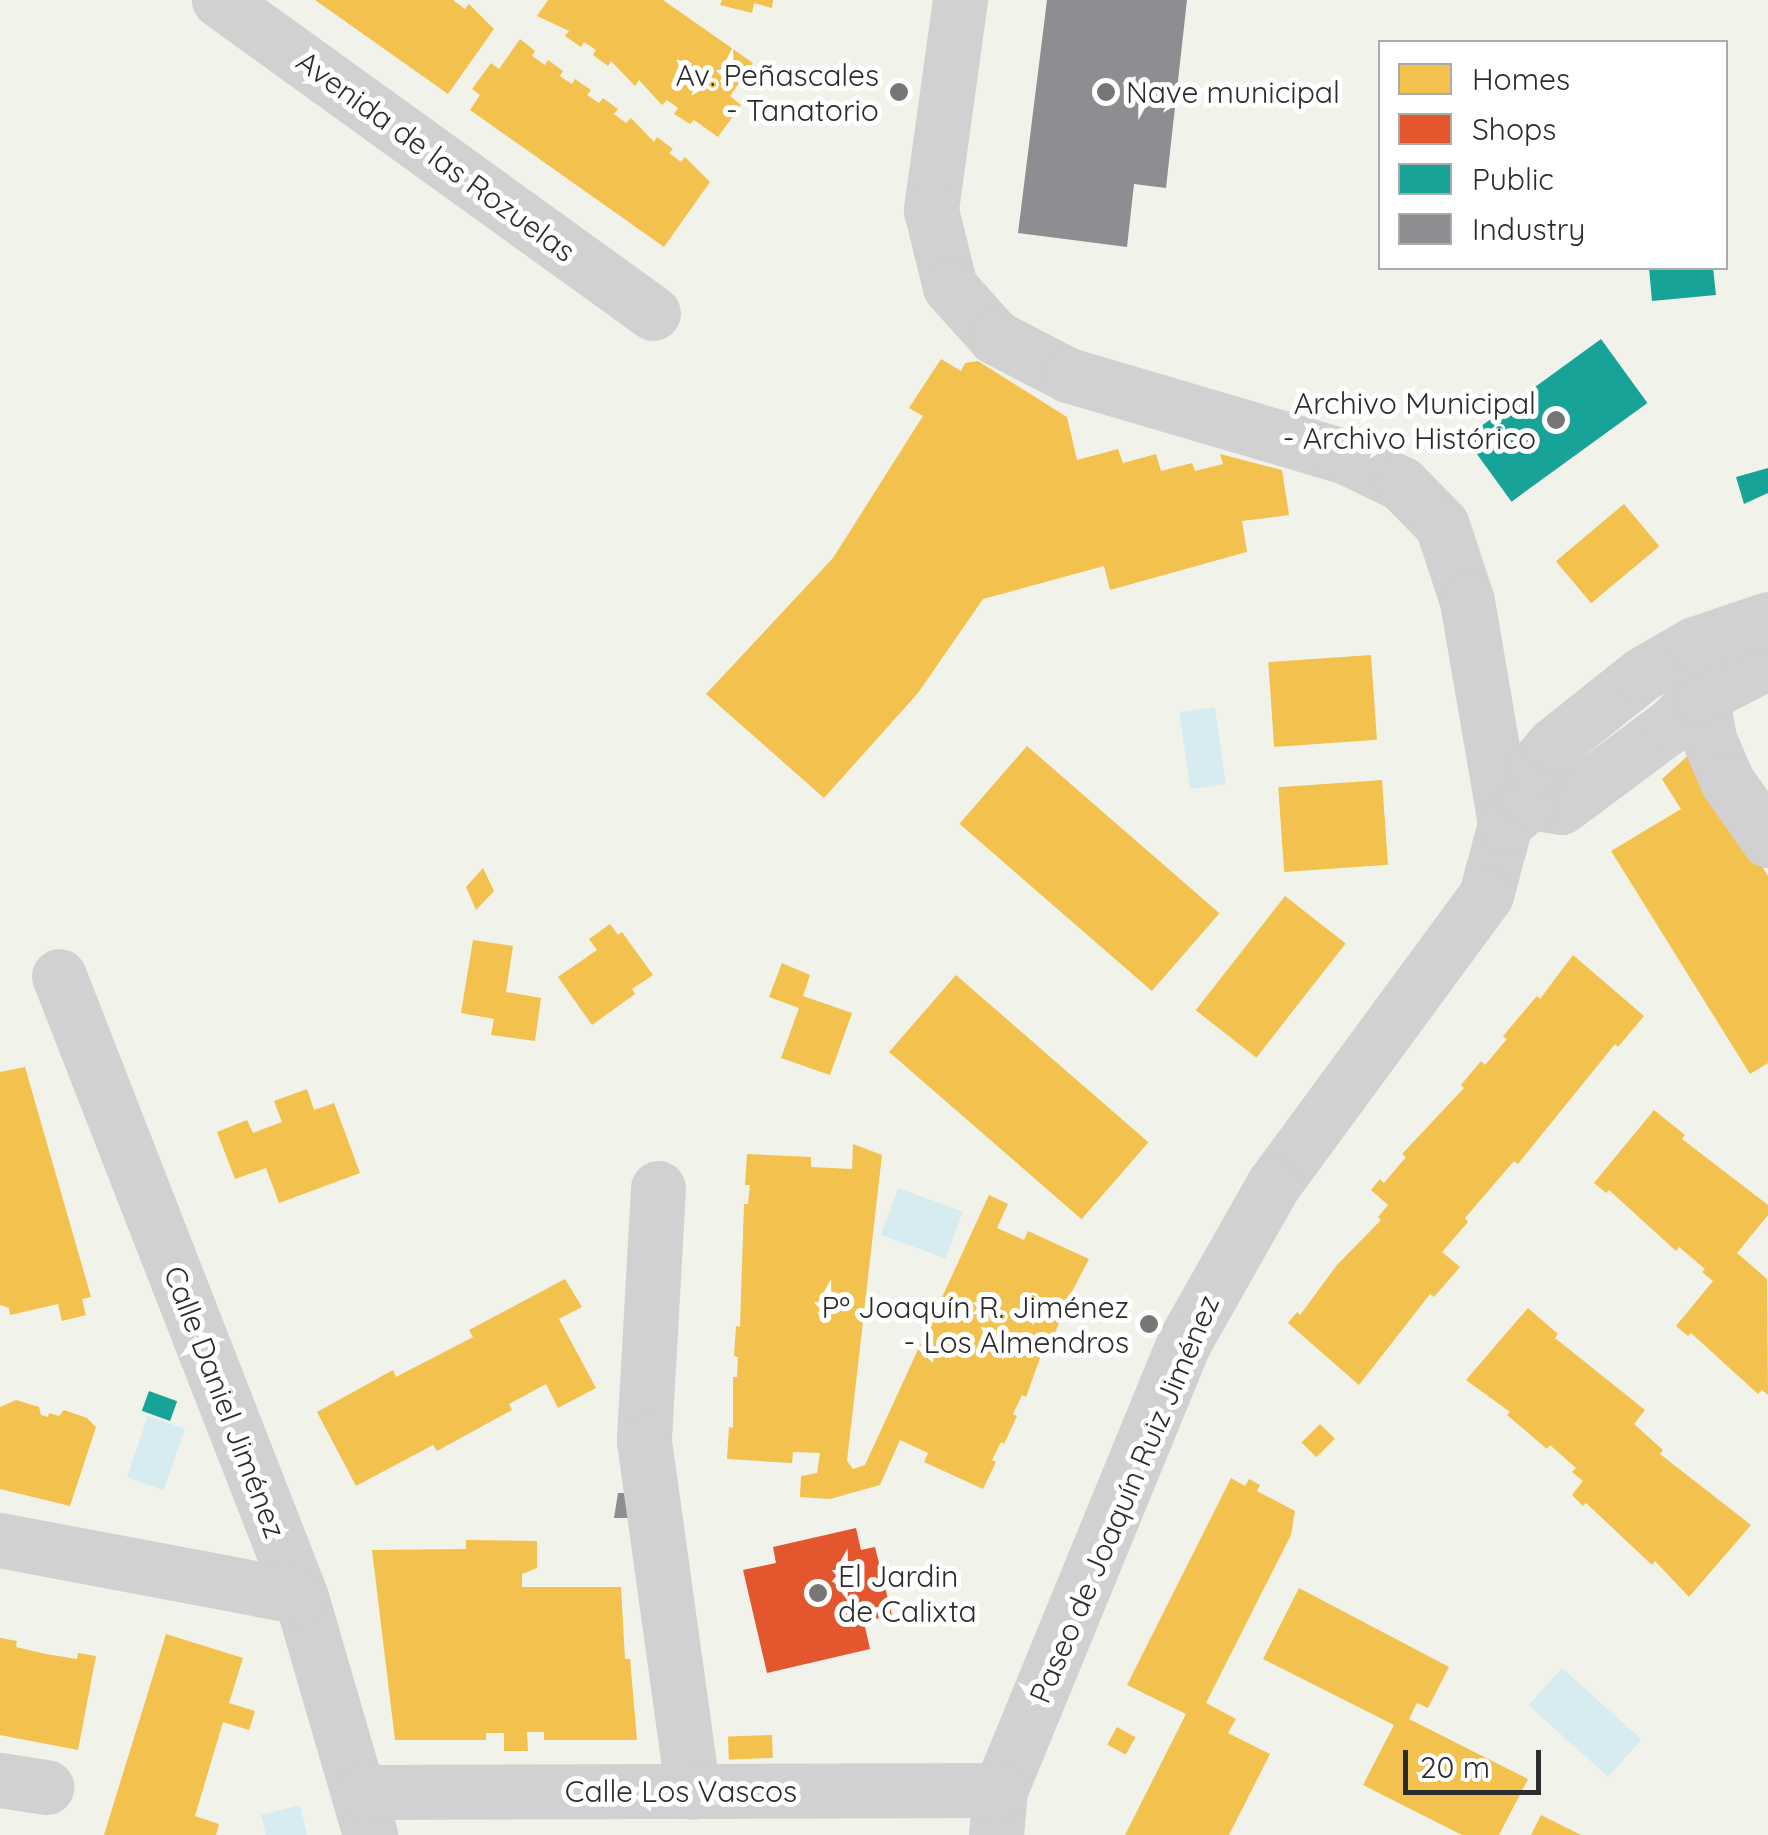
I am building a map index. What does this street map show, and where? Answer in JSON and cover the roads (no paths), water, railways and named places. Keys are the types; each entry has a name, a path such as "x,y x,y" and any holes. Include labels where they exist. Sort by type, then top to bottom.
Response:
{"street":[{"name":"Avenida de las Rozuelas","path":"219,0 653,313"},
{"name":"Paseo de Joaquín Ruiz Jiménez","path":"960,0 931,210 950,287 995,337 1068,375 1344,456 1402,484 1442,525 1467,602 1517,813"},
{"name":"Paseo de Joaquín Ruiz Jiménez","path":"998,1812 1184,1342 1272,1185 1486,895 1535,766 1553,745 1642,674 1697,671 1768,619"},
{"path":"1768,662 1697,671 1709,739 1727,780 1768,840"},
{"name":"Calle Daniel Jiménez","path":"59,976 301,1597 366,1813"},
{"path":"658,1188 644,1440 693,1792"},
{"path":"0,1540 301,1597"},
{"name":"Calle Los Vascos","path":"366,1813 693,1792 998,1812"}],"place":[{"name":"Av. Peñascales - Tanatorio","path":"899,92"},
{"name":"Nave municipal","path":"1106,92"},
{"name":"Archivo Municipal - Archivo Histórico","path":"1556,420"},
{"name":"Pº Joaquín R. Jiménez - Los Almendros","path":"1149,1324"},
{"name":"El Jardin de Calixta","path":"818,1593"}]}
